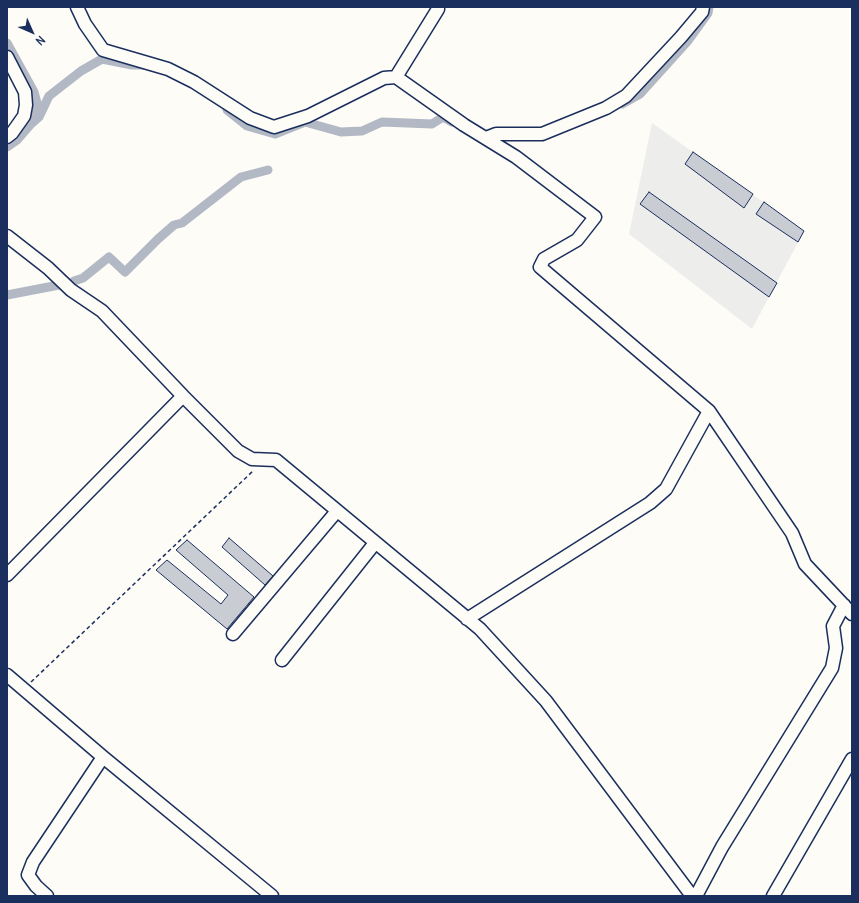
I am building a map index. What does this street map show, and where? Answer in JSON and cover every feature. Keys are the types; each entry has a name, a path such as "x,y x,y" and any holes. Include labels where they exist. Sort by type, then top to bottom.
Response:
{"street":[{"path":"76,7 85,24 103,50 168,69 194,82 250,118 274,127 308,116 384,78 396,78 516,157 595,217 576,240 544,259 540,267 709,411 792,533 805,564 848,610 833,626 836,648 832,668 722,847 696,896"},
{"path":"396,78 438,7"},
{"path":"486,138 496,134 542,134 606,108 626,96 681,37 702,12 703,7"},
{"path":"7,57 25,92 26,105 24,116 12,133 7,137"},
{"path":"7,236 48,268 71,290 102,310 183,396 238,451 252,459 276,460 480,629 546,701 692,896"},
{"path":"7,575 183,396"},
{"path":"467,619 656,499 666,490 709,411"},
{"path":"233,634 337,511"},
{"path":"282,660 375,543"},
{"path":"7,675 103,757 272,896"},
{"path":"47,896 36,886 28,875 33,862 103,757"},
{"path":"773,896 852,759"}],"path":[{"path":"24,689 254,470"}],"shaded area":[{"path":"652,123 804,231 752,329 629,234"}],"building":[{"path":"693,152 753,194 744,208 685,164"},
{"path":"649,192 777,283 769,297 640,204"},
{"path":"764,202 804,231 798,242 756,214"},
{"path":"229,538 273,576 265,585 222,547"},
{"path":"187,540 254,597 227,629 156,570 167,560 221,604 228,595 176,550"}],"waterway":[{"path":"622,104 640,94 687,42 708,13 709,7"},
{"path":"7,43 34,92 37,103 36,115 30,125 17,140 7,147"},
{"path":"30,125 39,117 49,96 81,71 102,59 132,65 143,65"},
{"path":"227,110 247,126 275,134 305,122 341,132 362,131 382,122 432,124 443,117 452,122"},
{"path":"74,281 83,278 109,257 125,272 174,225 182,223 241,177 268,170"},
{"path":"7,295 59,285"}]}
